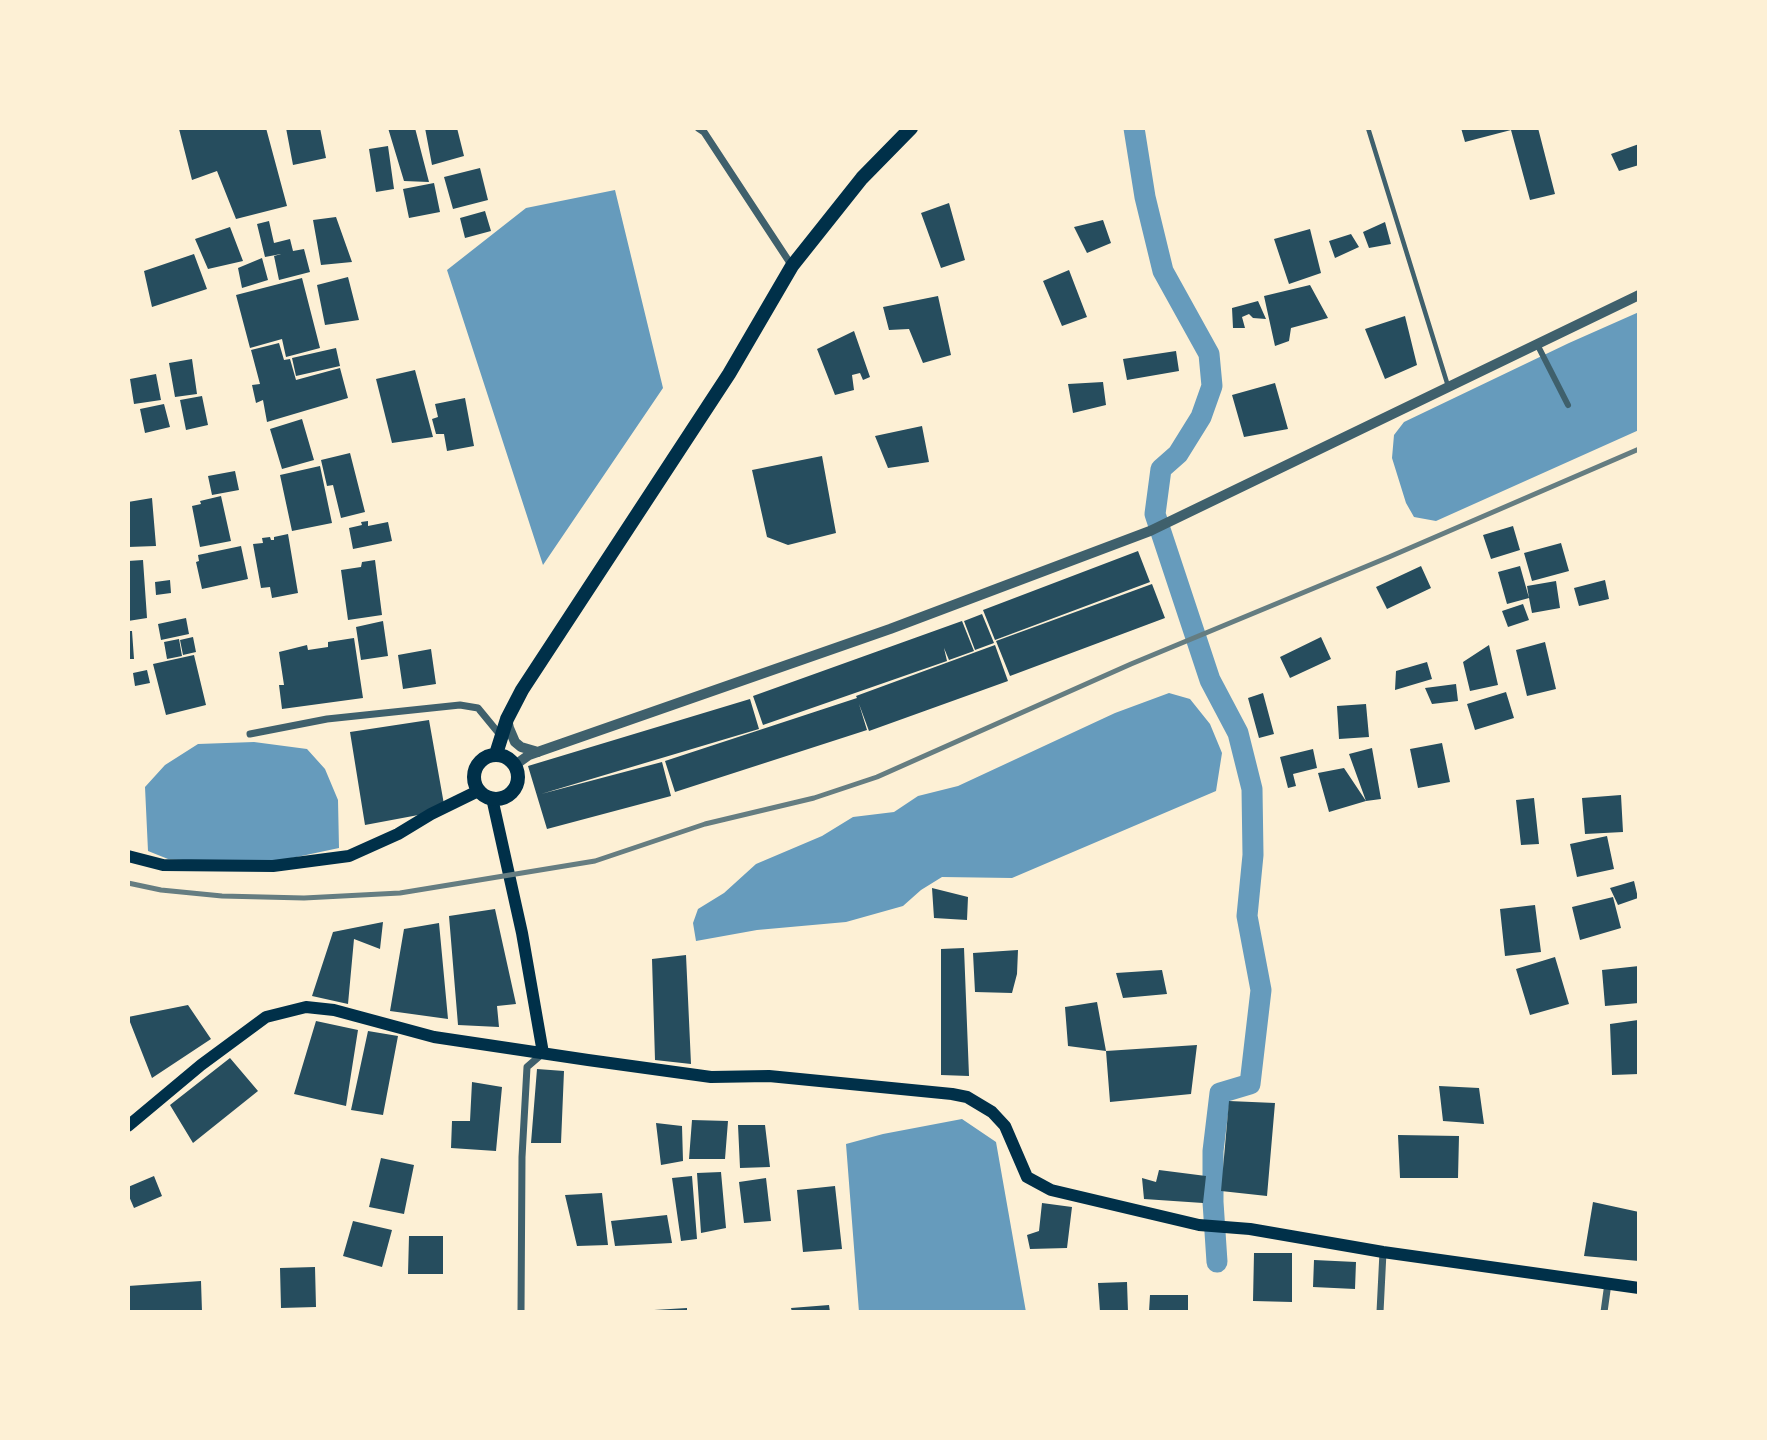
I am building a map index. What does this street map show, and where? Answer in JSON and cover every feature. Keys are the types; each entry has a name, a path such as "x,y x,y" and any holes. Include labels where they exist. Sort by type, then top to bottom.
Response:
{"main road":[{"path":"496,754 507,719 522,690 729,374 792,266 862,178 911,128"},
{"path":"496,754 515,765 518,779 506,796 492,798 478,790 474,778 482,759 496,754"},
{"path":"128,856 163,865 273,866 349,856 398,834 478,790"},
{"path":"492,798 522,933 543,1053"},
{"path":"128,1126 201,1065 266,1017 306,1007 334,1010 434,1037 711,1077 769,1076 967,1097 992,1112 1005,1126 1027,1177 1051,1191 1199,1225 1250,1229 1383,1252 1639,1288"}],"street":[{"path":"698,128 704,132 792,266"},
{"path":"515,765 529,755 890,629 1150,531 1639,295"},
{"path":"1537,344 1568,405"},
{"path":"250,734 327,719 460,705 478,708 502,736"},
{"path":"507,719 515,743 529,751 538,752"},
{"path":"521,1312 522,1157 527,1067 543,1053"},
{"path":"1380,1312 1383,1252"},
{"path":"1604,1312 1608,1283"}],"lane":[{"path":"1368,128 1449,387"}],"water":[{"path":"615,190 663,388 543,565 447,270 526,208"},
{"path":"1639,312 1639,430 1436,521 1414,517 1406,503 1392,458 1394,435 1404,422"},
{"path":"1169,693 1190,699 1210,724 1222,753 1216,791 1012,878 942,877 903,906 846,922 757,930 696,941 693,923 698,909 724,893 756,864 822,836 853,817 894,812 918,796 958,786 1115,713"},
{"path":"254,742 307,749 325,769 338,800 339,848 259,865 168,859 148,851 145,787 165,765 198,744"},
{"path":"962,1119 996,1142 1026,1312 859,1312 846,1144"}],"building":[{"path":"266,128 287,206 236,219 217,171 192,180 179,129"},
{"path":"286,128 320,128 326,158 293,165"},
{"path":"388,128 415,128 429,182 404,181"},
{"path":"425,128 457,128 464,156 432,165"},
{"path":"1461,128 1538,128 1555,194 1530,200 1511,130 1465,142"},
{"path":"1639,144 1639,165 1619,171 1611,154"},
{"path":"388,146 394,189 376,192 369,149"},
{"path":"480,168 488,200 453,209 444,177"},
{"path":"434,183 440,212 409,218 403,189"},
{"path":"949,203 965,260 941,268 921,213"},
{"path":"485,211 491,231 465,238 460,218"},
{"path":"336,217 352,262 321,265 313,220"},
{"path":"1103,220 1111,243 1087,253 1074,227"},
{"path":"269,221 274,243 290,239 293,251 304,249 310,272 279,280 274,256 281,254 265,257 257,224"},
{"path":"1385,222 1391,244 1369,248 1363,232"},
{"path":"230,227 243,261 208,269 195,239"},
{"path":"1310,229 1321,273 1289,284 1274,239"},
{"path":"1351,234 1359,247 1335,258 1329,241"},
{"path":"194,254 207,289 152,307 144,271"},
{"path":"262,258 268,280 242,288 238,268"},
{"path":"1069,270 1087,317 1062,326 1043,281"},
{"path":"348,277 359,320 325,325 317,285"},
{"path":"302,278 320,348 286,357 282,339 250,348 236,295"},
{"path":"1310,285 1328,318 1291,328 1289,341 1275,346 1264,296"},
{"path":"938,296 951,355 923,363 909,329 889,330 883,307"},
{"path":"1258,301 1266,319 1253,318 1249,314 1242,317 1245,328 1233,328 1232,308"},
{"path":"1405,316 1417,365 1385,379 1365,329"},
{"path":"854,331 870,377 863,380 860,373 852,375 854,390 835,395 817,349"},
{"path":"279,343 284,360 290,359 296,380 340,368 348,398 267,422 263,400 256,403 252,385 260,384 251,350"},
{"path":"336,348 340,366 296,376 292,358"},
{"path":"1176,351 1179,371 1127,380 1123,359"},
{"path":"192,359 197,394 175,397 169,363"},
{"path":"415,370 433,437 392,443 376,379"},
{"path":"156,374 161,400 134,404 130,379"},
{"path":"1103,382 1106,405 1073,413 1068,384"},
{"path":"1275,383 1288,429 1244,437 1232,395"},
{"path":"202,396 208,425 186,430 180,400"},
{"path":"465,398 474,446 447,451 444,434 436,434 432,419 438,417 435,404"},
{"path":"164,404 170,427 145,433 140,409"},
{"path":"302,419 314,460 282,469 270,429"},
{"path":"922,426 929,462 888,468 875,436"},
{"path":"350,453 365,512 341,518 333,485 327,486 321,460"},
{"path":"822,456 836,533 788,545 767,537 752,470"},
{"path":"320,466 332,523 292,531 280,475"},
{"path":"235,471 239,490 212,495 208,476"},
{"path":"221,496 231,541 200,547 192,506 201,504 200,501"},
{"path":"152,498 156,546 128,547 128,502"},
{"path":"368,521 368,526 388,522 392,541 353,549 349,528"},
{"path":"1513,526 1520,550 1491,559 1483,535"},
{"path":"288,534 298,593 272,598 270,587 261,588 253,544 263,543 262,538 270,537 274,540 274,537"},
{"path":"1561,543 1569,571 1532,581 1524,553"},
{"path":"241,546 248,579 202,589 196,562 199,561 198,555"},
{"path":"1138,551 1150,582 995,640 983,610"},
{"path":"143,560 147,618 128,621 128,561"},
{"path":"375,560 382,615 348,620 341,570 361,567 362,562"},
{"path":"1421,566 1431,588 1387,609 1376,587"},
{"path":"1520,566 1529,598 1507,604 1498,572"},
{"path":"170,580 171,593 156,595 155,582"},
{"path":"1605,580 1609,599 1579,606 1574,588"},
{"path":"1556,581 1560,608 1532,613 1527,586"},
{"path":"1152,584 1165,618 1010,676 996,641"},
{"path":"1523,604 1529,620 1508,627 1502,611"},
{"path":"982,614 994,643 975,650 964,621"},
{"path":"186,618 189,634 161,640 158,624"},
{"path":"383,621 388,656 361,660 356,627"},
{"path":"962,621 974,651 949,660 944,648 947,661 763,725 753,696"},
{"path":"128,631 132,631 134,659 128,659"},
{"path":"193,637 196,652 183,655 180,640"},
{"path":"1321,637 1331,659 1290,678 1280,657"},
{"path":"354,638 363,698 282,709 279,685 284,685 279,652 307,645 308,650 328,647 328,642"},
{"path":"179,639 182,656 167,659 164,642"},
{"path":"1545,642 1556,689 1527,696 1516,650"},
{"path":"995,645 1008,681 869,731 859,704 867,730 675,792 665,761 857,698 856,696"},
{"path":"1489,645 1498,685 1470,691 1463,662"},
{"path":"431,649 436,684 403,689 398,655"},
{"path":"194,655 206,705 166,715 153,664"},
{"path":"1427,662 1432,679 1395,690 1396,671"},
{"path":"147,670 150,683 135,686 133,673"},
{"path":"1456,684 1458,701 1432,704 1425,688"},
{"path":"1506,692 1514,718 1475,730 1467,704"},
{"path":"1263,693 1274,734 1259,738 1248,698"},
{"path":"750,699 759,729 541,794 662,762 671,796 547,829 528,766"},
{"path":"1366,704 1369,737 1339,739 1337,706"},
{"path":"429,720 445,810 365,825 350,732"},
{"path":"1442,743 1450,782 1418,788 1410,749"},
{"path":"1372,748 1381,799 1366,801 1349,754"},
{"path":"1313,749 1317,768 1293,774 1296,786 1288,788 1280,757"},
{"path":"1344,768 1366,801 1329,812 1318,773"},
{"path":"1621,795 1623,832 1585,834 1582,798"},
{"path":"1534,798 1539,844 1521,845 1516,800"},
{"path":"1607,836 1614,869 1577,877 1570,844"},
{"path":"1634,881 1638,898 1618,905 1610,888"},
{"path":"932,888 968,897 967,920 934,918"},
{"path":"1613,897 1621,928 1580,940 1572,907"},
{"path":"1535,905 1541,952 1505,956 1500,909"},
{"path":"495,909 516,1004 497,1006 499,1027 458,1025 449,916"},
{"path":"383,922 380,949 354,939 348,1004 312,996 333,932"},
{"path":"439,923 448,1019 390,1011 404,929"},
{"path":"964,948 969,1076 941,1075 941,949"},
{"path":"1018,950 1017,974 1012,993 975,992 973,953"},
{"path":"686,955 691,1064 655,1060 652,959"},
{"path":"1555,957 1569,1004 1530,1015 1516,969"},
{"path":"1639,966 1639,1003 1605,1006 1602,970"},
{"path":"1162,970 1167,994 1123,998 1116,973"},
{"path":"1097,1002 1106,1051 1068,1046 1065,1007"},
{"path":"188,1005 211,1039 152,1078 128,1017"},
{"path":"1638,1020 1639,1074 1612,1075 1610,1024"},
{"path":"316,1021 358,1030 346,1106 294,1094"},
{"path":"368,1031 398,1036 383,1115 351,1110"},
{"path":"1197,1045 1191,1094 1110,1102 1106,1051"},
{"path":"230,1058 258,1091 193,1143 170,1105"},
{"path":"537,1069 564,1071 561,1143 531,1143"},
{"path":"472,1082 502,1087 496,1151 451,1148 452,1121 470,1121"},
{"path":"1439,1086 1479,1088 1484,1124 1443,1121"},
{"path":"1229,1101 1275,1103 1267,1196 1221,1191"},
{"path":"692,1120 728,1121 725,1159 689,1159"},
{"path":"656,1123 682,1126 683,1161 661,1165"},
{"path":"738,1125 765,1125 770,1167 740,1168"},
{"path":"1398,1135 1459,1136 1458,1178 1400,1178"},
{"path":"381,1158 414,1165 404,1214 369,1207"},
{"path":"1159,1170 1206,1176 1203,1203 1144,1199 1142,1178 1156,1182"},
{"path":"721,1172 726,1228 701,1233 697,1173"},
{"path":"154,1176 162,1196 134,1208 128,1187"},
{"path":"692,1176 697,1239 681,1241 672,1178"},
{"path":"766,1178 771,1221 744,1223 739,1182"},
{"path":"835,1186 842,1249 803,1252 797,1190"},
{"path":"602,1193 608,1245 577,1246 565,1195"},
{"path":"1593,1202 1639,1212 1639,1261 1584,1256"},
{"path":"1042,1203 1072,1207 1067,1248 1030,1249 1027,1235 1039,1231"},
{"path":"667,1215 672,1243 615,1246 611,1221"},
{"path":"353,1221 392,1230 382,1267 343,1256"},
{"path":"409,1236 443,1236 443,1274 408,1274"},
{"path":"1254,1253 1292,1253 1292,1302 1253,1301"},
{"path":"1314,1260 1356,1262 1355,1289 1313,1287"},
{"path":"315,1267 316,1307 281,1308 280,1268"},
{"path":"201,1281 202,1312 128,1312 128,1286"},
{"path":"1127,1282 1128,1312 1100,1312 1098,1283"},
{"path":"1150,1295 1188,1295 1188,1312 1149,1312"},
{"path":"829,1305 830,1312 792,1312 791,1308"},
{"path":"687,1308 687,1312 654,1312 654,1310"}],"waterway":[{"path":"1134,128 1145,197 1163,271 1209,354 1212,386 1201,417 1178,454 1161,469 1155,514 1210,680 1238,733 1252,789 1253,855 1247,916 1261,990 1250,1084 1220,1093 1213,1151 1217,1262"}],"railway":[{"path":"128,883 161,890 222,896 304,898 400,893 595,861 705,824 814,798 877,777 1131,664 1639,449"}]}
